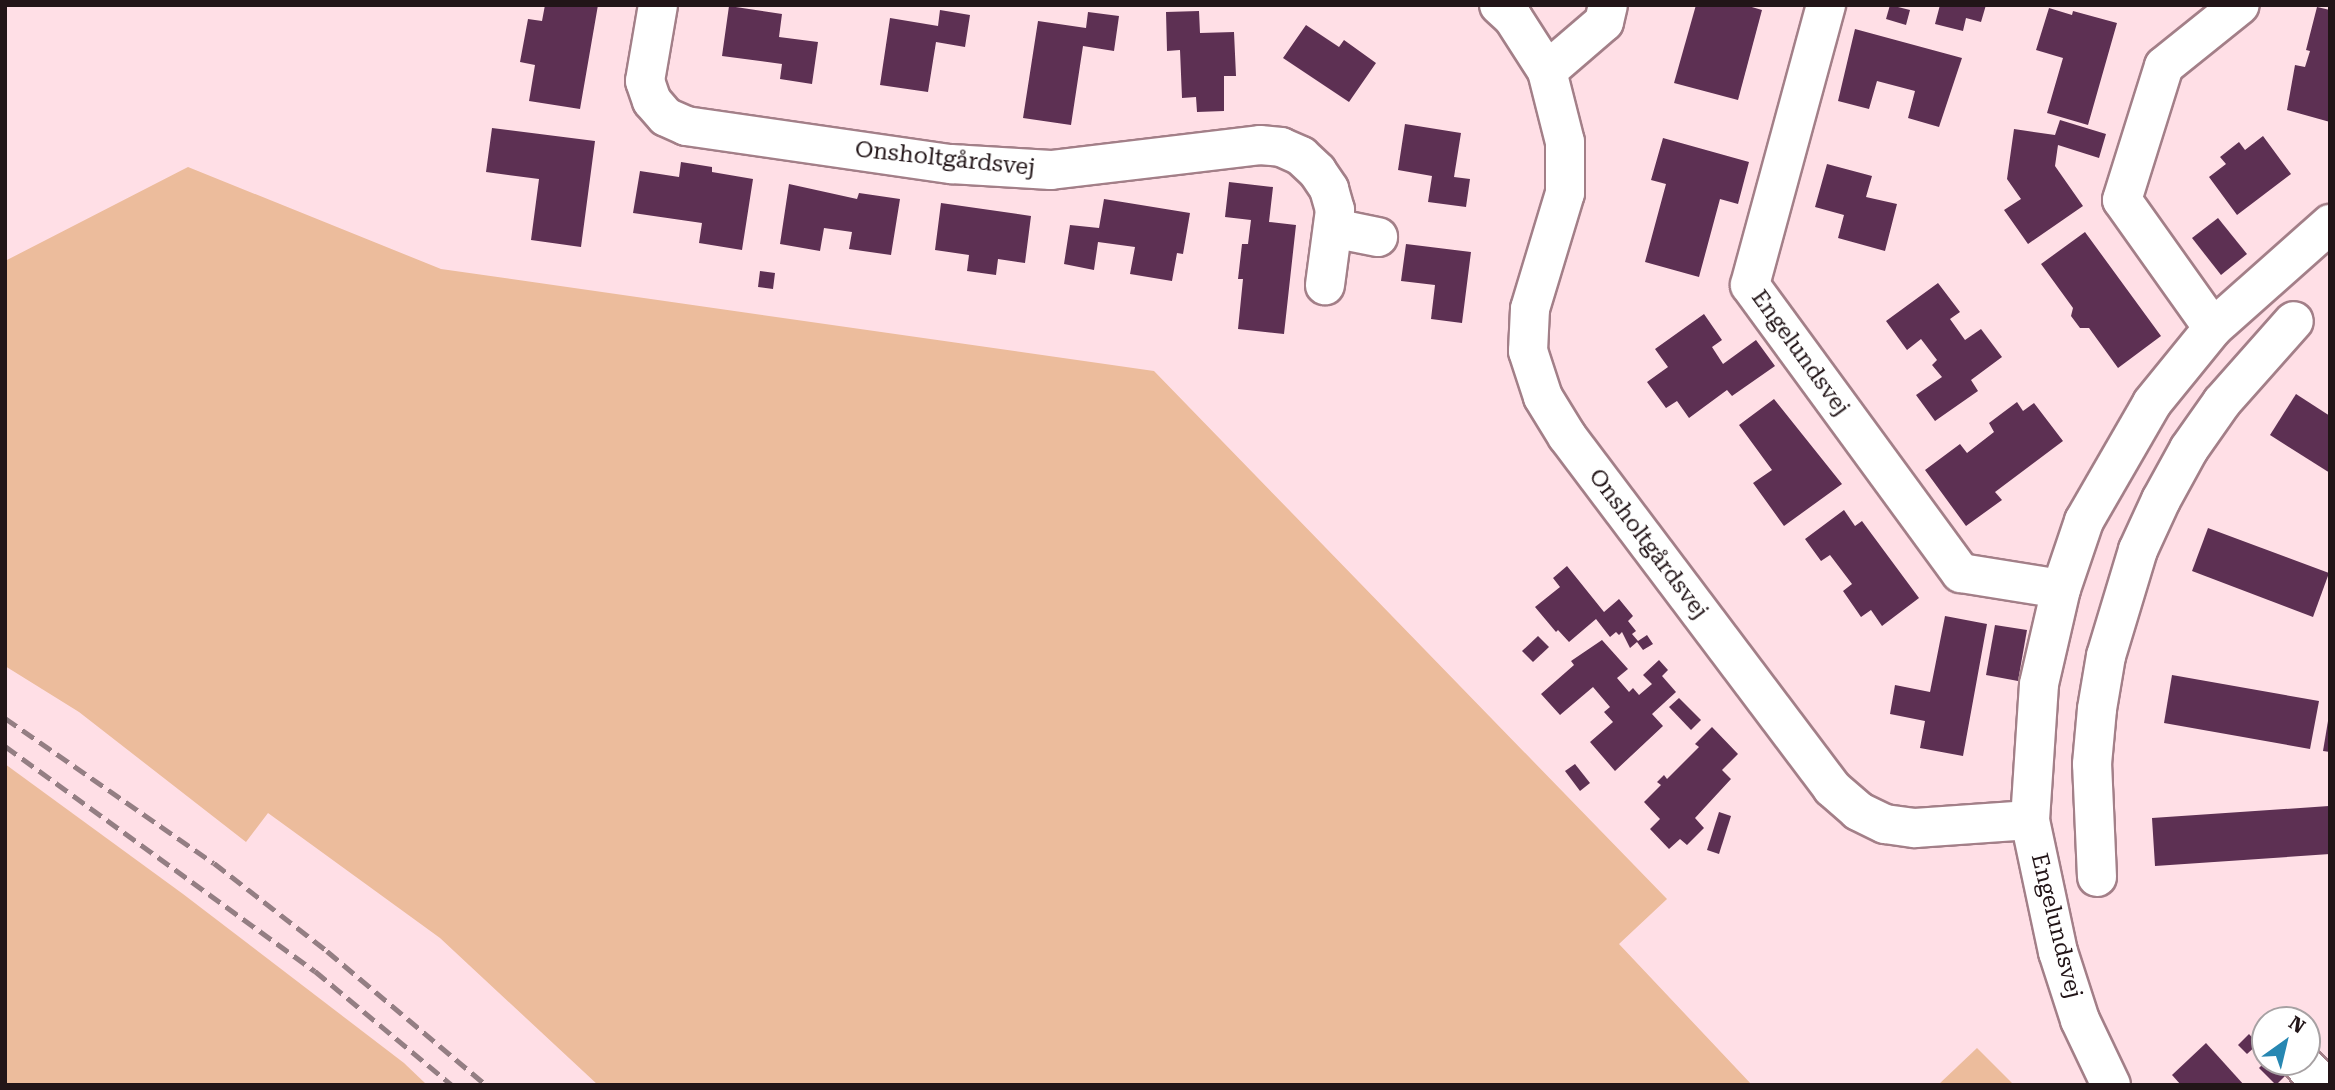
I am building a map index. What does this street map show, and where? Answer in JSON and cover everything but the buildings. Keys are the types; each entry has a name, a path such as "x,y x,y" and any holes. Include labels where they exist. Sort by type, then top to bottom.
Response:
{"street":[{"name":"Onsholtgårdsvej","path":"658,5 645,81 652,101 666,117 686,126 951,164 1051,170 1260,145 1281,147 1301,156 1317,171 1329,189 1335,210 1325,285"},
{"name":"Onsholtgårdsvej","path":"1499,5 1513,18 1547,71 1565,142 1565,193 1530,309 1528,351 1543,397 1567,436 1832,788 1858,811 1885,824 1915,828 2030,820"},
{"path":"1547,71 1604,22 1608,5"},
{"name":"Engelundsvej","path":"1826,5 1750,285 1961,573 2061,589"},
{"path":"2213,328 2122,200 2164,66 2241,5"},
{"name":"Engelundsvej","path":"2111,1085 2080,1020 2059,952 2030,820 2039,684 2061,589 2084,522 2115,461 2152,403 2213,328 2330,224"},
{"path":"1333,228 1377,237"},
{"path":"2097,877 2092,764 2106,656 2120,602 2155,512 2189,449 2222,402 2294,321"},
{"path":"2032,760 2092,764"}],"shaded area":[{"path":"188,167 441,269 1154,371 1667,899 1619,944 1752,1085 598,1085 440,938 268,813 246,842 79,712 5,666 5,261"},
{"path":"5,764 183,894 404,1063 427,1085 5,1085"},
{"path":"1977,1048 2014,1085 1938,1085"}],"railway":[{"path":"5,718 214,863 327,951 486,1085"},
{"path":"5,746 315,971 452,1085"}]}
